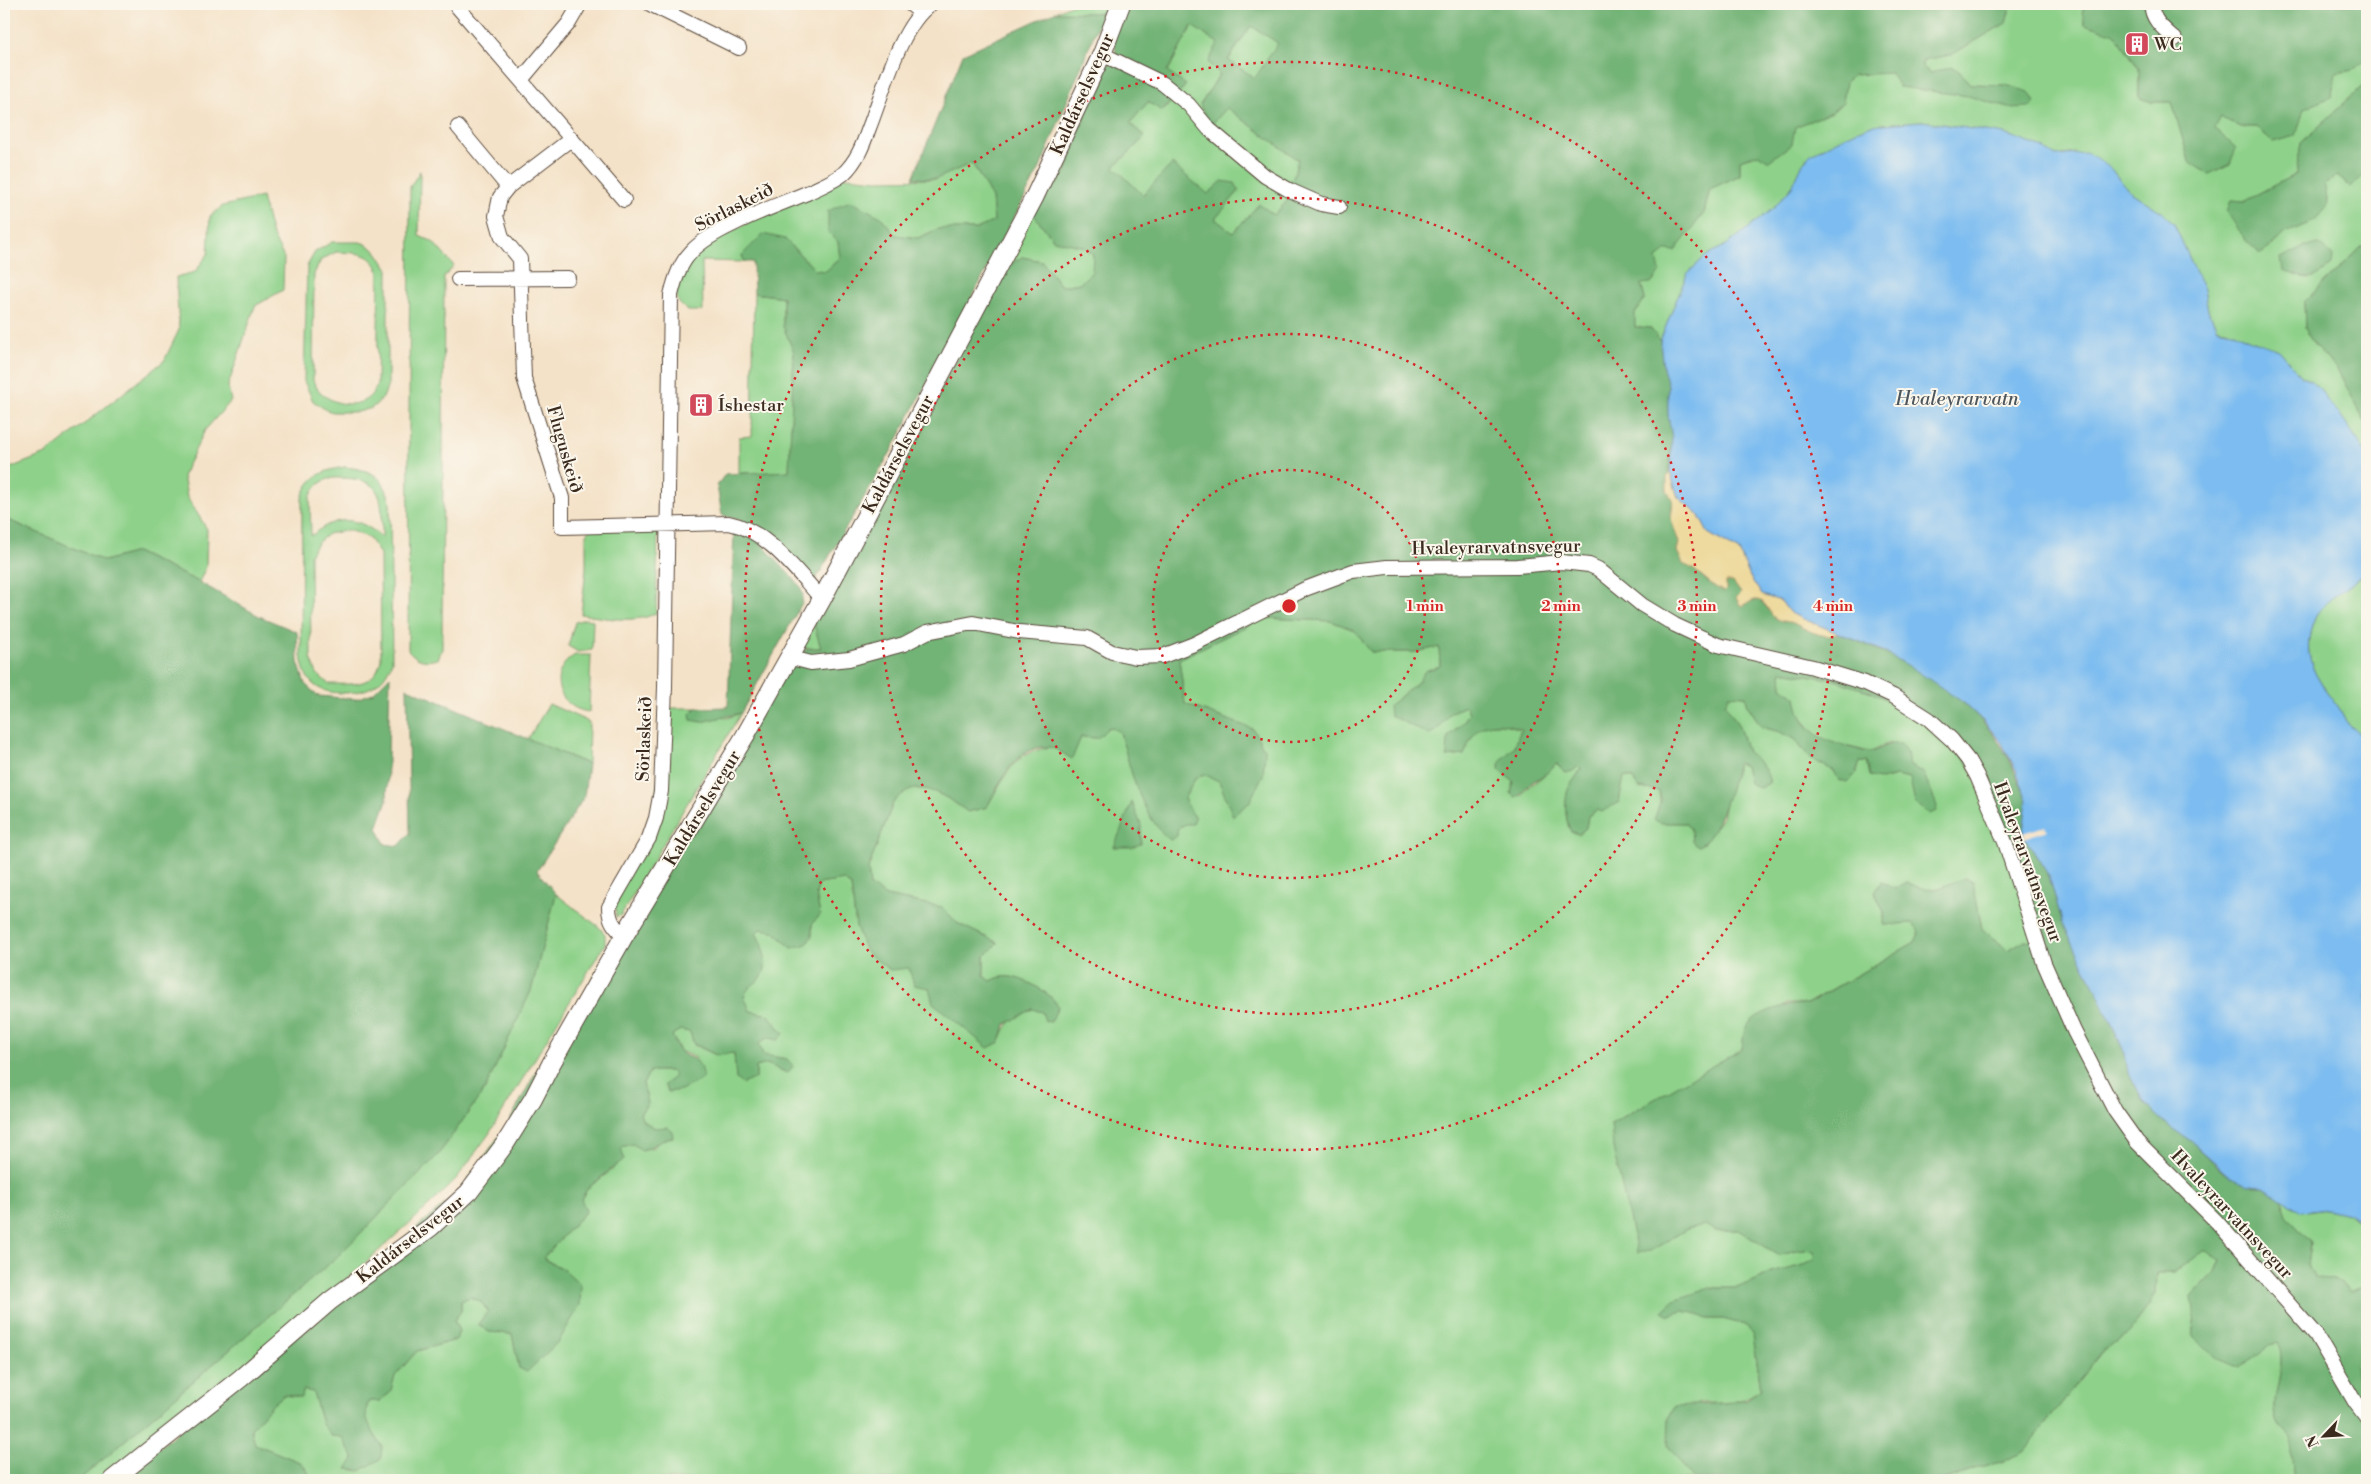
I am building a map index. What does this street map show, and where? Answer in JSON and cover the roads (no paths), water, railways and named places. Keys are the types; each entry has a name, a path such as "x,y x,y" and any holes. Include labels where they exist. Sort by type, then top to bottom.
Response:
{"street":[{"path":"455,4 624,200"},
{"path":"520,80 569,23 580,4"},
{"path":"650,4 738,48"},
{"name":"Kaldárselsvegur","path":"112,1480 241,1378 330,1301 431,1227 481,1179 533,1099 624,936 745,736 822,599 1035,196 1102,54 1121,4"},
{"path":"2152,4 2158,24 2175,39"},
{"name":"Sörlaskeið","path":"624,936 609,917 609,907 649,838 656,818 661,791 671,295 682,264 692,250 710,236 814,190 839,178 846,172 861,149 907,31 920,7"},
{"path":"1102,54 1162,83 1189,105 1210,129 1266,176 1289,190 1321,204 1338,207"},
{"path":"458,127 508,187"},
{"name":"Fluguskeið","path":"571,139 508,187 498,203 496,224 502,237 520,259 524,378 562,498 562,527 667,524"},
{"path":"458,280 568,278"},
{"path":"667,524 728,523 745,526 759,534 772,546 822,599"},
{"name":"Hvaleyrarvatnsvegur","path":"788,657 811,663 850,659 904,644 927,632 973,623 1019,632 1087,638 1112,652 1136,657 1163,656 1194,644 1305,589 1353,571 1387,567 1517,566 1562,562 1589,565 1602,571 1642,605 1675,625 1718,645 1813,667 1865,684 1893,696 1928,719 1952,740 1968,760 1977,776 2011,859 2044,963 2074,1031 2115,1111 2137,1142 2217,1222 2316,1334 2354,1402 2367,1418"}],"water":[{"name":"Hvaleyrarvatn","path":"1922,121 2004,134 2043,148 2056,156 2085,153 2096,157 2111,169 2129,191 2162,212 2174,224 2204,290 2208,310 2217,328 2232,331 2279,350 2302,377 2310,380 2320,389 2367,454 2367,564 2357,579 2326,603 2320,610 2310,631 2309,643 2309,654 2316,675 2339,707 2347,723 2359,734 2367,753 2367,1218 2365,1225 2362,1225 2357,1219 2348,1214 2327,1209 2301,1212 2264,1187 2249,1186 2231,1177 2191,1141 2170,1127 2144,1103 2128,1072 2125,1054 2103,1004 2062,921 2049,876 2023,833 2027,800 2016,770 2001,742 1964,703 1911,667 1878,649 1790,613 1781,601 1762,595 1750,577 1739,551 1708,533 1698,514 1678,497 1670,472 1672,438 1668,414 1668,386 1663,368 1660,341 1687,274 1706,256 1728,244 1775,207 1792,187 1803,163 1811,154 1872,125"}],"place":[{"name":"WC","path":"2137,44"},
{"name":"Íshestar","path":"701,405"}]}
